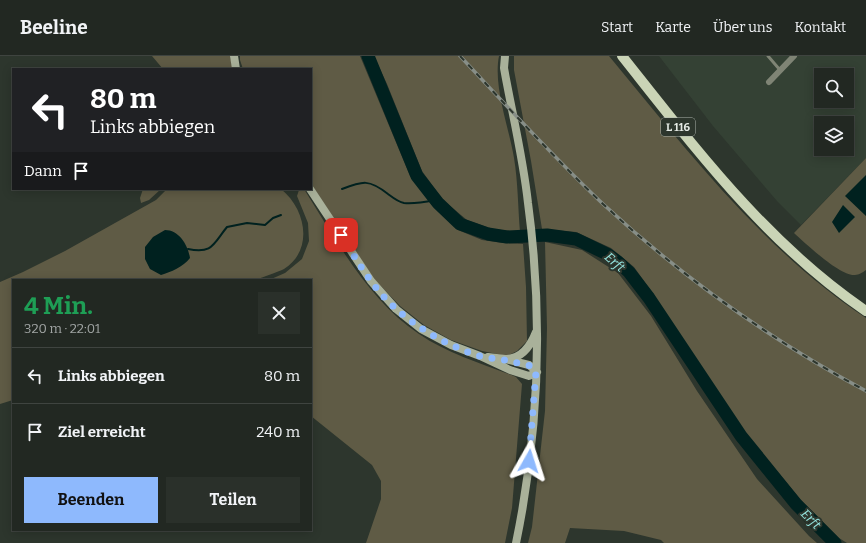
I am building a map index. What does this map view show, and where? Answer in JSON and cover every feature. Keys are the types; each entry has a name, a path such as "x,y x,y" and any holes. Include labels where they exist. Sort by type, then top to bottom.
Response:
{"main road":[{"path":"234,56 236,68"},
{"path":"505,56 504,68 516,128 528,203 535,274 537,330 536,372 528,469 516,543"},
{"name":"L 116","path":"622,56 703,158 757,219 811,269 866,311"},
{"path":"311,190 371,281 396,309 421,329 451,345 510,370 529,376 536,372"},
{"path":"505,359 514,358 524,352 530,345 537,330"},
{"path":"480,356 505,359 529,365 536,372"}],"street":[{"path":"769,82 794,56"}],"lane":[{"path":"768,56 780,70"}],"shaded area":[{"path":"152,56 230,56 233,68 162,68"},
{"path":"240,56 360,56 410,176 431,204 458,230 482,240 523,244 526,287 527,341 517,351 507,356 482,351 451,340 424,325 400,306 374,279 312,186 312,68 243,68"},
{"path":"374,56 499,56 498,81 502,107 512,146 517,186 520,232 493,229 467,220 443,200 422,171 387,84"},
{"path":"514,56 609,56 697,162 760,230 793,262 866,318 866,543 847,543 839,538 802,501 745,433 634,267 611,248 576,232 542,229 514,70"},
{"path":"659,56 866,56 866,158 801,225 777,201 713,126"},
{"path":"866,158 866,270 855,275 841,271 832,265 794,233"},
{"path":"143,190 160,190 149,200 141,203 140,198"},
{"path":"166,190 282,190 290,197 301,218 303,241 300,251 294,261 284,269 258,279 12,279 12,400 0,404 0,282 65,251 156,200"},
{"path":"299,190 305,190 354,268 384,304 401,320 430,341 466,358 516,377 522,384 512,508 505,543 366,543 381,499 381,481 372,465 312,417 312,279 271,279 285,273 302,259 309,241 308,223 297,196"},
{"path":"545,242 582,250 618,273 651,316 697,391 757,479 817,543 664,543 661,540 624,531 570,528 565,543 528,543 532,527 545,411 547,328"}],"water":[{"path":"866,175 866,216 845,196"},
{"path":"843,205 855,217 839,233 832,222"},
{"path":"165,230 179,235 185,243 190,258 177,269 161,275 150,269 145,259 145,247 153,237"}],"waterway":[{"name":"Erft","path":"368,56 417,176 438,203 460,224 488,234 507,237 547,235 576,239 607,254 618,262 629,272 649,298 741,436 796,504 835,543"},
{"path":"342,189 355,184 366,183 376,186 402,202 416,203 435,200"},
{"path":"188,249 208,249 215,243 227,227 247,223 265,225 273,218 281,215"}],"railway":[{"path":"460,56 584,186 664,257 728,306 762,329 796,351 866,391"}],"route":[{"path":"341,235 371,281 396,309 421,329 451,345 471,353 529,365 536,372 529,461"}]}
